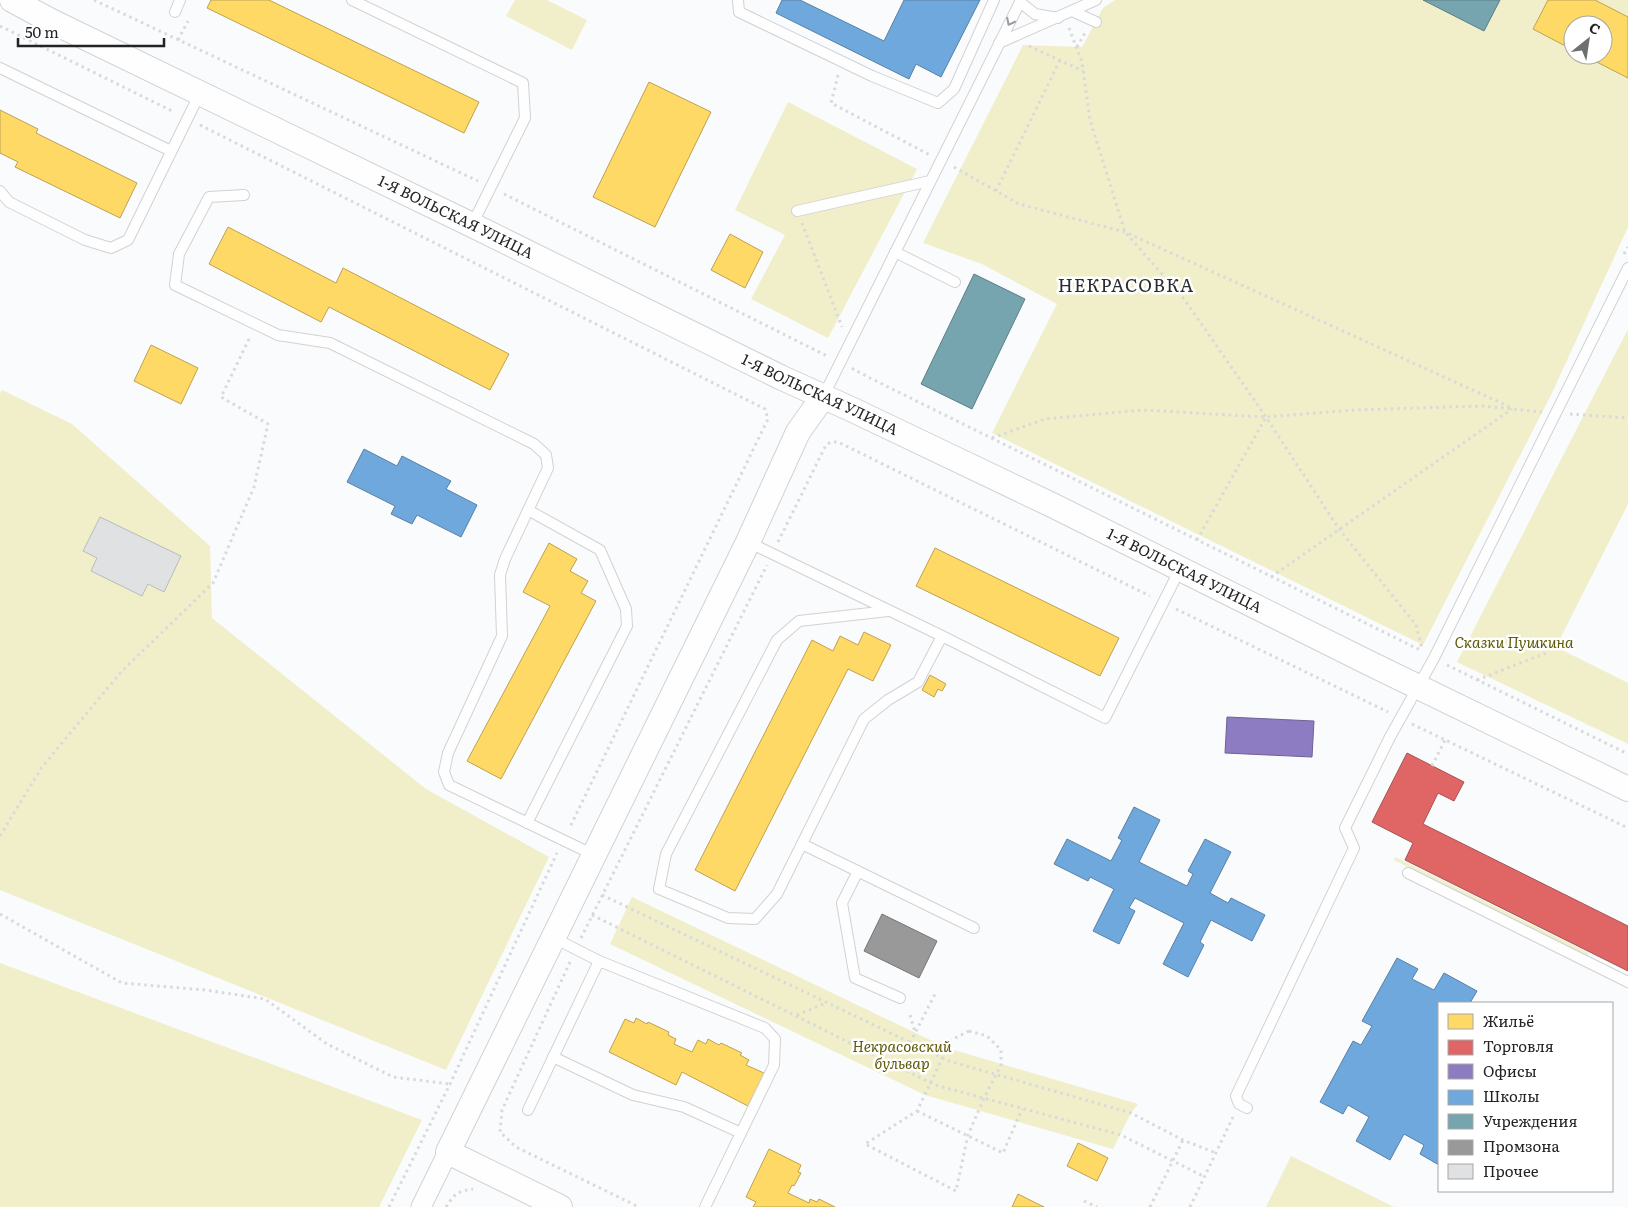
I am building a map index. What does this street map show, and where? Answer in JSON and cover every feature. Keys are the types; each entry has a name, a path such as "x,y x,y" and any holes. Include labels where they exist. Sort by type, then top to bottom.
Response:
{"street":[{"name":"1-Я ВОЛЬСКАЯ УЛИЦА","path":"12,0 822,397 1046,502 1628,789"},
{"path":"421,1207 748,542 798,432 822,397"},
{"path":"448,1152 560,1207"}],"lane":[{"path":"175,12 180,0"},
{"path":"352,0 522,83 525,118 472,225"},
{"path":"738,0 739,12 872,76 938,103 954,89 994,0"},
{"path":"999,43 1096,0"},
{"path":"822,397 1021,1 1035,14 1065,15 1096,22"},
{"path":"0,68 171,151"},
{"path":"0,191 9,202 85,240 111,248 128,240 200,93"},
{"path":"797,211 930,181"},
{"path":"244,196 209,197 179,254 176,285 278,335 330,344 534,444 546,455 548,468 505,559 500,575 502,636 448,754 444,772 449,784 594,856"},
{"path":"895,252 956,282"},
{"path":"1243,1106 1236,1096 1354,848 1346,828 1390,737 1434,658 1628,268"},
{"path":"528,510 600,550 626,609 626,626 528,823"},
{"path":"748,542 1105,718 1180,569"},
{"path":"888,611 799,621 777,640 666,854 659,889 728,918 755,919 777,894 864,718 888,700 918,682 942,636"},
{"path":"802,844 974,928"},
{"path":"858,871 842,903 855,978 900,998"},
{"path":"1408,873 1628,982"},
{"path":"554,938 599,960 765,1028 775,1039 774,1065 705,1207"},
{"path":"528,1110 599,960"},
{"path":"553,1057 633,1095 684,1107 741,1133"}],"path":[{"path":"94,0 490,188 828,357"},
{"path":"1065,15 1082,62 1090,120 1125,232 1184,299 1266,417 1339,529 1416,625 1423,652"},
{"path":"0,26 765,410 768,419 563,841 450,1084 389,1207"},
{"path":"1026,44 1083,71"},
{"path":"996,191 1060,60"},
{"path":"841,61 830,103 935,158"},
{"path":"954,167 1019,204 1125,232 1512,409"},
{"path":"797,211 842,327 840,362"},
{"path":"0,836 42,767 121,672 213,583 254,487 268,424 221,398 256,324"},
{"path":"854,370 1628,754"},
{"path":"992,438 1045,420 1142,410 1266,417 1365,410 1483,406 1628,418"},
{"path":"1271,577 1512,409"},
{"path":"1197,540 1266,417"},
{"path":"639,1207 516,1147 500,1132 502,1110 592,915 826,446 831,442 838,442 1401,719 1628,828"},
{"path":"1476,680 1546,653"},
{"path":"1432,766 1445,740"},
{"path":"602,895 942,1058 1132,1113 1183,1140 1216,1153"},
{"path":"0,914 122,983 205,990 265,999 327,1044 393,1077 450,1084"},
{"path":"592,915 931,1083 1121,1135 1205,1177"},
{"path":"910,1043 936,992"},
{"path":"796,1015 826,1002"},
{"path":"910,1015 915,1032"},
{"path":"969,1032 987,1036 1001,1050 1001,1065 968,1135 956,1191 865,1144 917,1111 931,1083 951,1040 969,1032"},
{"path":"1190,1207 1216,1153 1243,1106"},
{"path":"917,1111 1003,1153 1022,1108"},
{"path":"1150,1207 1183,1140"},
{"path":"446,1207 455,1194 461,1190 476,1189"},
{"path":"1084,1201 1097,1207"}],"green space":[{"path":"515,0 547,0 587,20 572,50 506,16"},
{"path":"1115,0 1628,0 1628,227 1552,393 1423,645 992,433 1057,304 982,264 923,243 1023,45 1082,47 1103,8"},
{"path":"788,102 917,169 828,338 751,299 785,235 735,210"},
{"name":"Сказки Пушкина","path":"1628,329 1628,504 1556,647 1628,683 1628,744 1457,662"},
{"path":"2,390 72,424 210,546 212,618 426,789 549,857 446,1070 0,890 0,393"},
{"path":"1395,857 1589,953 1587,957 1394,860"},
{"name":"Некрасовский бульвар","path":"632,897 947,1048 1138,1104 1131,1113 1113,1149 925,1095 610,944"},
{"path":"0,963 422,1120 379,1207 0,1207"},
{"path":"1291,1156 1394,1207 1266,1207"}],"building: Жильё":[{"path":"211,0 269,0 479,102 464,133 207,8"},
{"path":"1548,0 1595,0 1628,17 1628,78 1603,65 1613,65 1613,15 1563,15 1563,45 1533,29"},
{"path":"649,82 711,112 655,227 593,197"},
{"path":"0,110 38,129 36,133 137,183 120,218 15,167 18,162 0,153"},
{"path":"228,227 336,283 343,268 509,354 490,390 329,307 321,322 209,264"},
{"path":"730,234 763,252 745,288 711,270"},
{"path":"151,345 198,368 181,404 134,381"},
{"path":"549,543 577,559 570,571 588,581 581,593 596,601 501,779 467,761 550,606 523,592"},
{"path":"935,548 1119,638 1100,676 916,586"},
{"path":"864,632 891,645 873,681 848,669 735,891 695,870 812,640 833,651 840,636 858,645"},
{"path":"930,675 946,684 942,691 938,689 934,697 922,690"},
{"path":"636,1018 669,1032 668,1035 676,1039 674,1044 692,1052 698,1040 706,1044 708,1039 742,1053 740,1055 749,1060 746,1065 764,1073 748,1106 682,1072 676,1085 609,1052 625,1019 634,1023"},
{"path":"1078,1143 1108,1158 1097,1181 1067,1166"},
{"path":"769,1149 801,1165 798,1172 801,1173 788,1193 809,1203 810,1199 817,1202 819,1199 835,1207 753,1207 756,1202 746,1197"},
{"path":"1018,1194 1044,1207 1012,1207"}],"building: Торговля":[{"path":"1407,753 1464,782 1454,801 1438,793 1423,824 1628,926 1628,971 1405,860 1413,843 1372,822"}],"building: Офисы":[{"path":"1227,717 1314,721 1312,757 1225,753"}],"building: Школы":[{"path":"782,0 800,0 884,41 904,0 980,0 941,77 916,64 909,79 776,13"},
{"path":"364,449 397,466 402,456 451,481 446,489 477,505 461,537 417,515 412,524 391,514 395,506 347,482"},
{"path":"1134,807 1160,820 1139,862 1187,886 1193,874 1188,871 1205,839 1231,852 1210,893 1228,903 1231,898 1265,915 1252,941 1211,920 1200,942 1204,945 1188,977 1163,964 1184,923 1135,898 1129,908 1135,911 1119,944 1093,931 1114,889 1090,877 1088,881 1054,864 1067,839 1111,861 1122,840 1118,838"},
{"path":"1397,958 1418,969 1412,979 1434,990 1444,973 1477,991 1471,1002 1438,1002 1438,1164 1420,1154 1424,1145 1404,1134 1390,1160 1356,1141 1369,1117 1348,1105 1343,1114 1320,1102 1353,1041 1361,1045 1372,1026 1362,1021"}],"building: Учреждения":[{"path":"1423,0 1500,0 1484,31"},
{"path":"974,274 1025,299 972,409 921,384"}],"building: Промзона":[{"path":"882,914 937,941 919,978 864,951"}],"building: Прочее":[{"path":"100,517 181,556 164,592 148,584 142,596 91,571 97,558 83,551"}],"district":[{"name":"НЕКРАСОВКА","path":"1126,286"}]}
